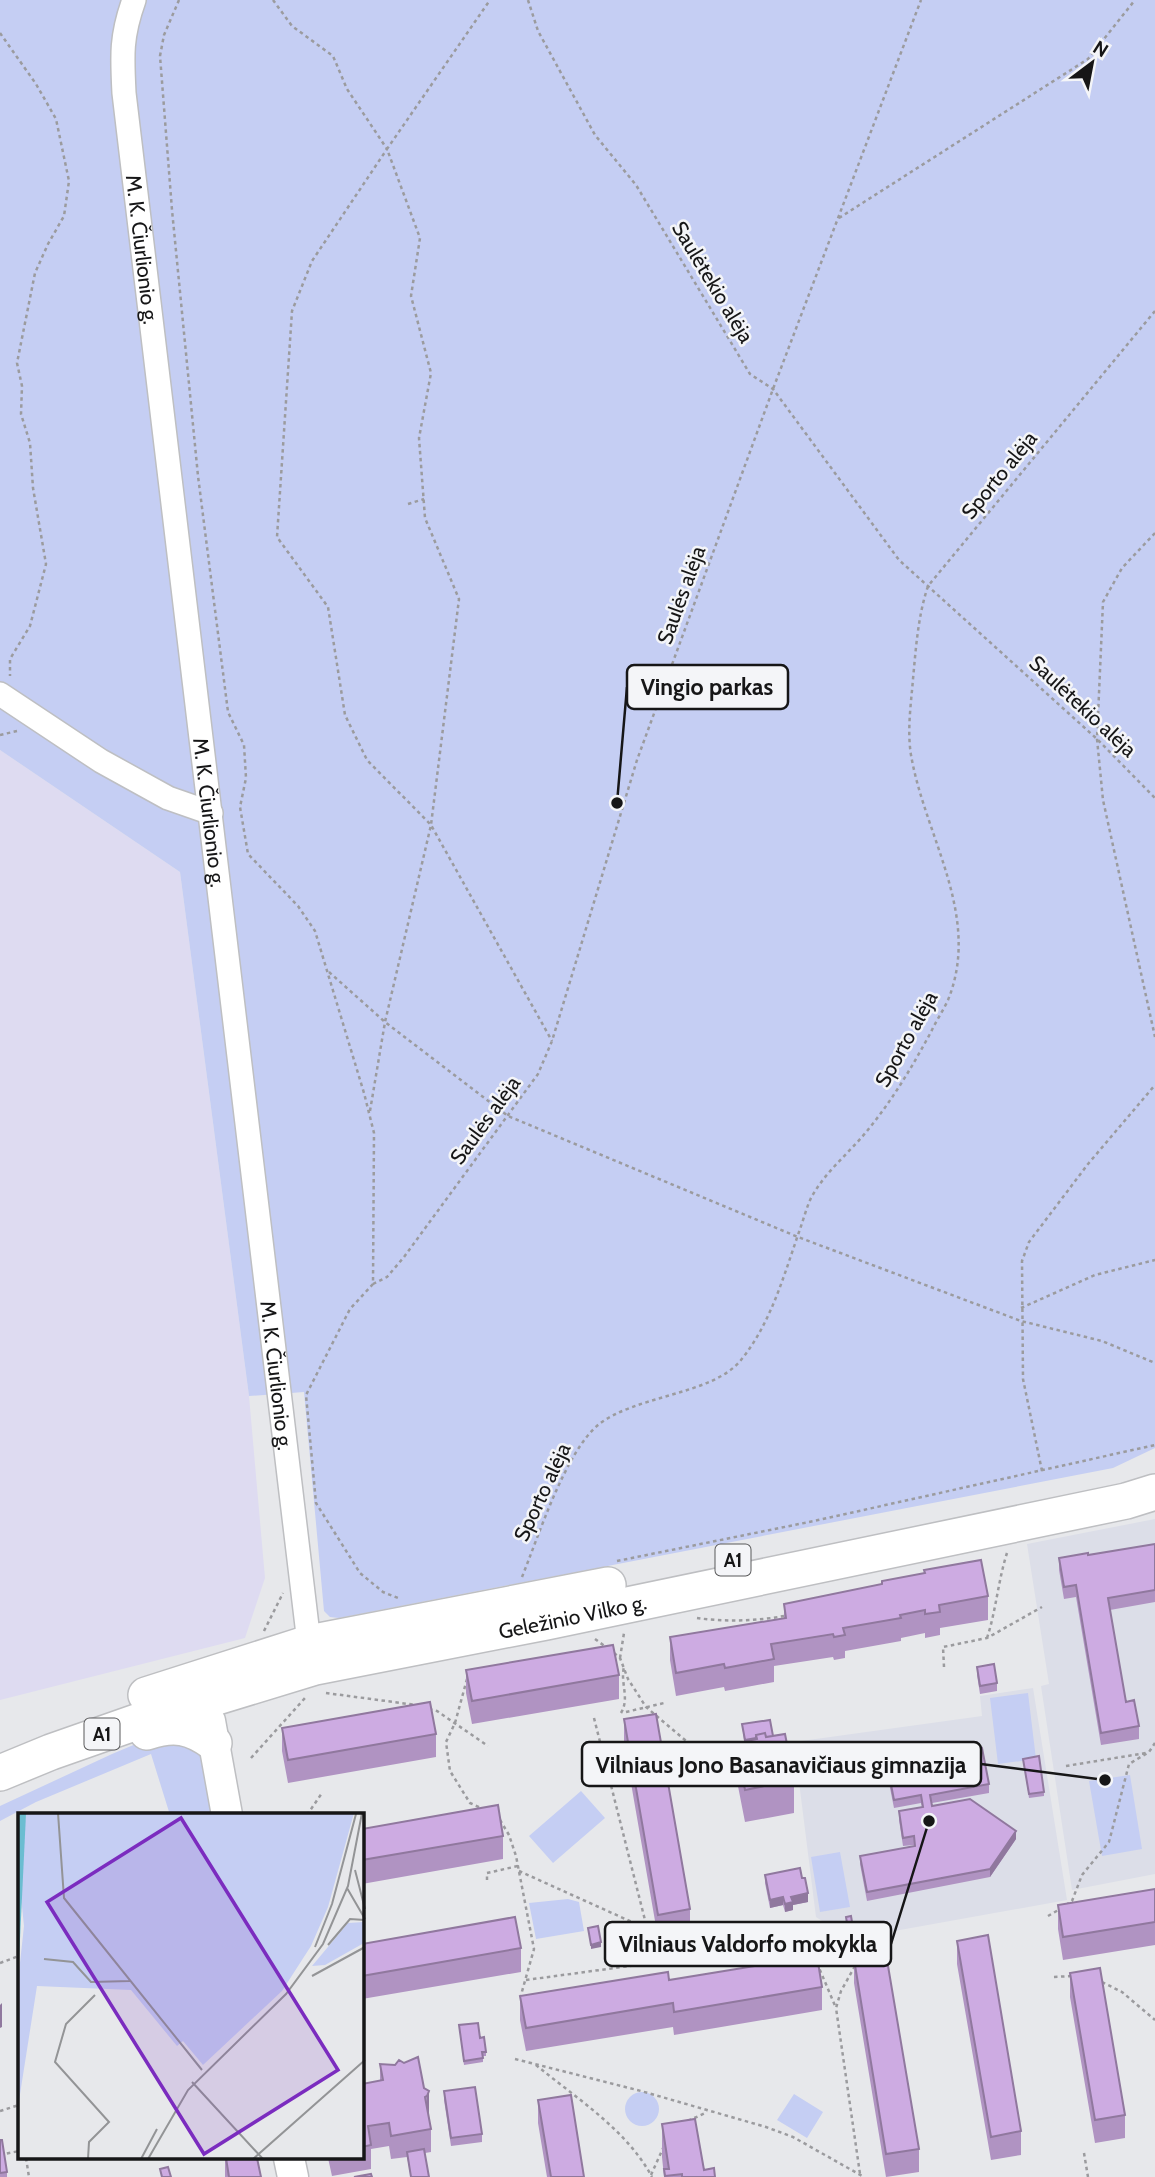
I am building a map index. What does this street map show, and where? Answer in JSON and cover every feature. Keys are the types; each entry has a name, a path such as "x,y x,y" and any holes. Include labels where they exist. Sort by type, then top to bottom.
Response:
{"highway":[{"name":"Geležinio Vilko g.","path":"0,1773 148,1718 308,1635 994,1509 1124,1479 1155,1468"},
{"name":"Geležinio Vilko g.","path":"0,1747 204,1688 547,1622 1126,1501 1155,1492"},
{"path":"0,1797 42,1776 137,1736 168,1726 179,1726 198,1733 214,1743"},
{"path":"51,1752 137,1736"}],"main road":[{"path":"204,1688 227,1813"}],"street":[{"name":"M. K. Čiurlionio g.","path":"134,0 122,45 124,93 308,1635"},
{"path":"5,697 101,761 168,798 211,813"}],"path":[{"path":"179,0 163,35 160,56 172,210 198,476 228,712 244,745 246,778 240,807 247,854 298,906 315,931 329,972 374,1133 373,1284"},
{"path":"273,0 292,26 333,56 347,89 387,149 420,238 411,296 431,373 419,438 425,518 459,599 431,825 385,1022 369,1114"},
{"path":"491,0 312,261 292,311 277,537 328,607 345,715 367,760 431,825 552,1041"},
{"name":"Saulėtekio alėja","path":"528,0 538,31 595,135 636,185 750,374 773,389 900,560 1097,739 1155,798"},
{"name":"Saulės alėja","path":"403,1600 383,1592 360,1573 316,1503 306,1395 350,1309 404,1257 538,1073 552,1041 637,760 773,389 921,0"},
{"path":"839,218 1088,59 1135,0"},
{"path":"0,33 36,84 56,119 69,181 64,216 35,273 17,363 22,386 21,414 30,443 33,488 46,564 30,626 10,659 5,697"},
{"name":"Sporto alėja","path":"521,1578 572,1457 585,1437 601,1423 626,1410 721,1377 740,1362 757,1337 775,1299 811,1199 825,1176 870,1128 905,1080 948,999 957,964 959,932 956,904 911,754 909,717 920,608 928,586 1155,311"},
{"path":"408,504 424,499"},
{"path":"1155,533 1122,568 1103,602 1097,739 1103,800 1155,1037"},
{"path":"329,972 385,1022 508,1116 797,1237 1021,1321 1102,1341 1155,1363"},
{"path":"1042,1471 1023,1379 1022,1261 1029,1242 1088,1164 1155,1085"},
{"path":"1021,1308 1094,1275 1155,1260"},
{"path":"616,1561 814,1521 1155,1445"},
{"path":"987,1639 1009,1549"},
{"path":"259,1640 299,1563"},
{"path":"944,1667 943,1647 987,1639 1042,1607"},
{"path":"698,1618 711,1620 784,1616"},
{"path":"620,1658 625,1628"},
{"path":"590,1635 620,1658 628,1679 646,1707 705,1757"},
{"path":"621,1713 625,1696 622,1675 624,1667"},
{"path":"468,1676 455,1723 446,1742 450,1771 470,1803 489,1812"},
{"path":"251,1758 311,1691"},
{"path":"323,1692 418,1706"},
{"path":"626,1713 664,1703"},
{"path":"427,1708 436,1711 488,1746"},
{"path":"594,1718 648,1932 659,1962"},
{"path":"1048,1916 1072,1901 1082,1875 1110,1842 1129,1764 1149,1752 1155,1743"},
{"path":"1066,1766 1149,1752"},
{"path":"308,1813 321,1793"},
{"path":"499,1819 509,1835 519,1868 534,1949 521,1995"},
{"path":"487,1880 487,1873 519,1868 643,1927 648,1932"},
{"path":"526,1980 834,1934 865,1952 850,1972 836,2008"},
{"path":"0,1963 18,1956"},
{"path":"816,1959 836,2008 862,2175"},
{"path":"1054,1977 1077,1977"},
{"path":"1096,1980 1122,1992 1155,2020"},
{"path":"514,2059 641,2091 766,2127 793,2137 862,2175"},
{"path":"533,2063 633,2148 651,2176"},
{"path":"0,2111 18,2105"},
{"path":"683,2126 692,2118 709,2111"},
{"path":"651,2176 660,2151 668,2142"},
{"path":"0,2155 18,2151"},
{"path":"1084,2154 1088,2177"}],"shaded area":[{"path":"0,0 1155,0 1155,1448 1113,1468 339,1618 330,1617 324,1611 304,1392 249,1396 180,872 0,750"},
{"path":"0,750 180,872 249,1396 265,1578 245,1638 0,1700"},
{"path":"1155,1519 1155,1874 1072,1890 1041,1686 1049,1684 1027,1544"},
{"path":"1033,1688 1067,1900 850,1939 816,1917 794,1742 982,1716 980,1696"},
{"path":"1028,1693 1036,1759 998,1764 990,1698"},
{"path":"162,1733 201,1745 215,1813 169,1813 151,1754 36,1802 0,1821 0,1806"},
{"path":"1130,1775 1142,1849 1102,1856 1089,1781"},
{"path":"581,1791 605,1818 553,1863 529,1836"},
{"path":"840,1852 850,1907 820,1912 811,1857"},
{"path":"568,1899 579,1902 584,1931 536,1939 529,1903"},
{"path":"642,2092 654,2097 659,2109 654,2121 642,2126 630,2121 625,2109 630,2097"},
{"path":"794,2094 823,2112 807,2138 777,2120"}],"building":[{"path":"1155,1544 1155,1590 1108,1598 1126,1702 1134,1700 1139,1726 1101,1733 1076,1585 1064,1587 1059,1558"},
{"path":"981,1560 988,1596 939,1605 940,1612 925,1614 925,1610 900,1615 901,1618 843,1628 845,1635 834,1637 833,1634 771,1644 774,1659 725,1668 724,1664 676,1673 670,1637 786,1618 784,1604 882,1584 882,1581 925,1573 924,1570"},
{"path":"613,1645 619,1675 472,1701 466,1670"},
{"path":"994,1664 997,1683 980,1686 977,1667"},
{"path":"430,1702 436,1734 288,1760 282,1728"},
{"path":"656,1714 690,1909 658,1915 624,1719"},
{"path":"770,1720 773,1736 766,1737 765,1733 745,1740 742,1724"},
{"path":"765,1733 766,1737 785,1734 794,1780 745,1790 736,1743 757,1739 756,1735"},
{"path":"982,1748 989,1784 930,1795 932,1806 970,1799 1016,1831 990,1869 867,1892 860,1856 915,1846 914,1836 903,1838 899,1811 923,1807 921,1795 894,1800 887,1764 913,1760 912,1755 918,1754 919,1759"},
{"path":"1039,1756 1044,1792 1029,1794 1023,1759"},
{"path":"498,1805 503,1836 364,1860 364,1829"},
{"path":"800,1868 808,1893 791,1897 793,1902 785,1904 783,1897 770,1900 765,1875"},
{"path":"1155,1889 1155,1922 1063,1937 1058,1905"},
{"path":"851,1916 853,1928 848,1929 846,1917"},
{"path":"515,1917 521,1948 364,1976 364,1944"},
{"path":"598,1926 601,1942 591,1945 588,1928"},
{"path":"988,1935 1021,2131 991,2137 957,1941"},
{"path":"886,1954 919,2149 886,2154 854,1959"},
{"path":"817,1956 822,1987 674,2012 673,2003 526,2028 520,1996 668,1972 669,1980"},
{"path":"1100,1968 1125,2115 1095,2120 1070,1973"},
{"path":"478,2023 486,2052 482,2052 483,2058 464,2061 459,2025"},
{"path":"418,2057 424,2088 429,2091 425,2097 431,2129 391,2136 389,2123 368,2126 371,2145 364,2147 364,2084 383,2080 380,2064 395,2065 399,2060 404,2063"},
{"path":"475,2087 482,2134 451,2138 444,2091"},
{"path":"571,2095 584,2177 551,2177 538,2100"},
{"path":"695,2119 704,2170 714,2168 715,2177 682,2177 682,2174 665,2176 664,2169 669,2169 662,2124"},
{"path":"0,2140 7,2172 0,2173"},
{"path":"424,2149 429,2177 411,2177 407,2152"},
{"path":"226,2160 257,2160 261,2177 229,2177"},
{"path":"168,2167 171,2177 162,2177 160,2169"}],"place":[{"name":"Vingio parkas","path":"617,803"},
{"name":"Vilniaus Jono Basanavičiaus gimnazija","path":"1105,1780"},
{"name":"Vilniaus Valdorfo mokykla","path":"929,1821"}]}
